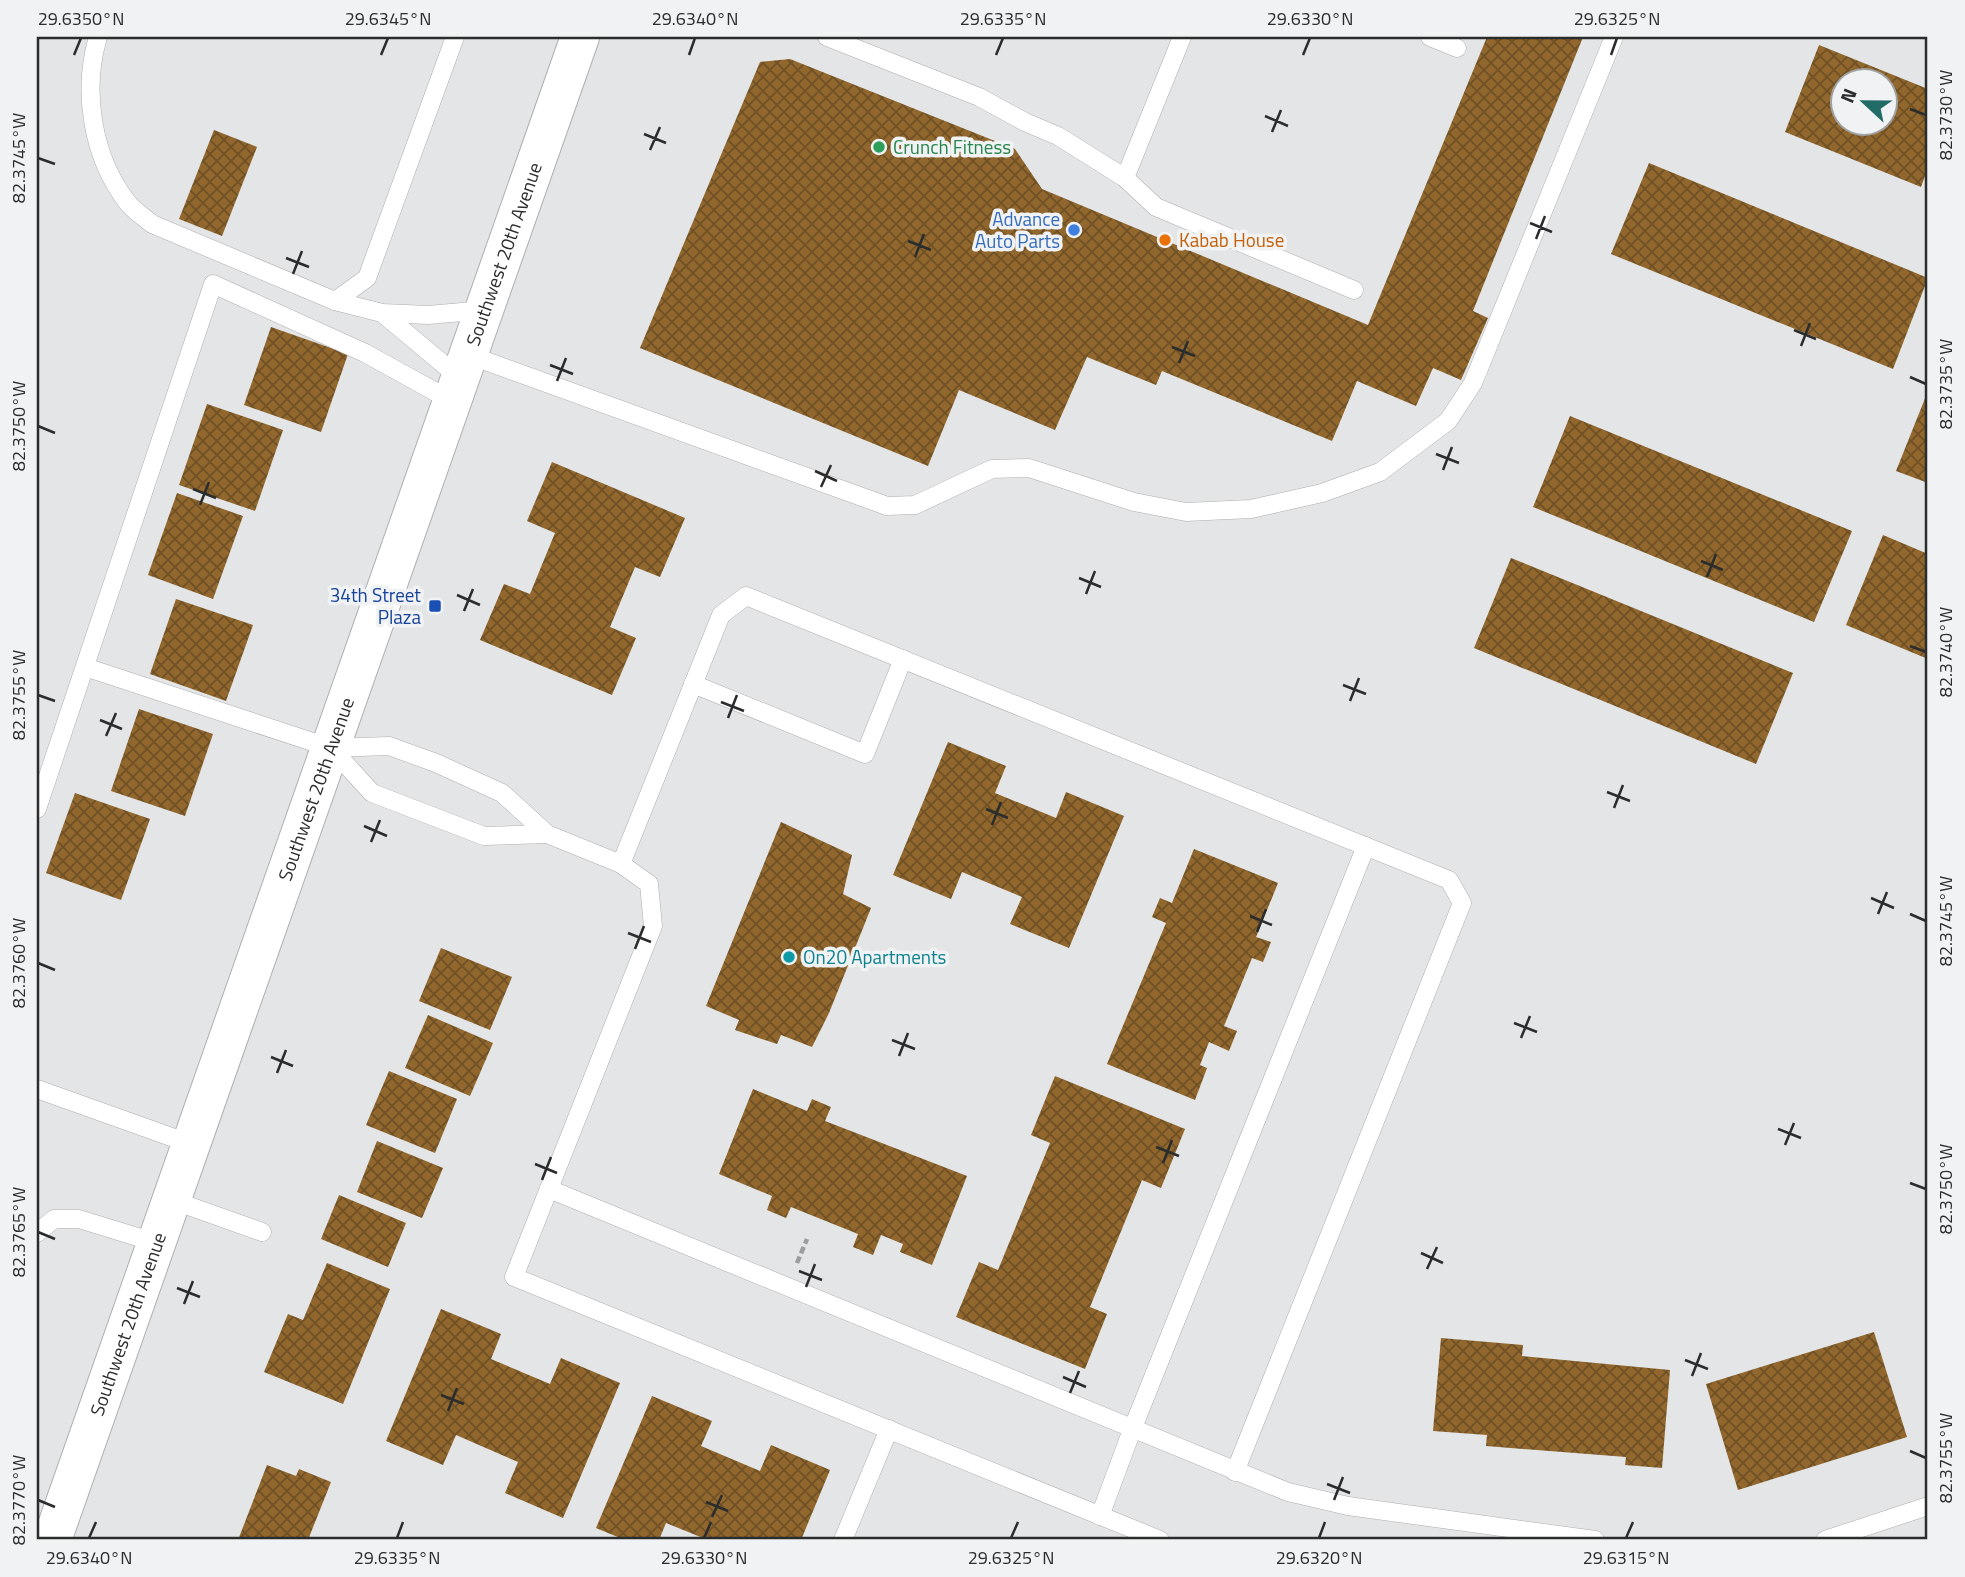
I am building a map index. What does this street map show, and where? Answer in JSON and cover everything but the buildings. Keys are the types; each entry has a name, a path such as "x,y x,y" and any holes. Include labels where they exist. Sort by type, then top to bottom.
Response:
{"main road":[{"name":"Southwest 20th Avenue","path":"52,1540 580,37"}],"lane":[{"path":"98,37 90,63 90,88 97,144 128,203 152,224 335,301 382,313 428,315 485,310"},
{"path":"335,301 367,278 455,37"},
{"path":"827,37 979,97 1058,136 1125,178 1156,207 1354,290"},
{"path":"1125,178 1182,37"},
{"path":"1430,37 1457,48"},
{"path":"37,809 213,284 354,348 887,506 915,505 939,497 992,469 1029,468 1134,502 1186,512 1251,509 1322,493 1380,472 1448,421 1473,383 1614,37"},
{"path":"382,313 460,378"},
{"path":"621,864 721,614 746,596 1448,880 1462,903 1235,1472"},
{"path":"693,684 865,754 903,659"},
{"path":"85,667 331,748 389,746 436,763 502,793 547,834 621,864 649,884 653,926 514,1277 1160,1540"},
{"path":"331,748 372,793 484,836 547,834"},
{"path":"1100,1516 1366,846"},
{"path":"37,1088 191,1144"},
{"path":"549,1189 1288,1492 1348,1506 1595,1540"},
{"path":"172,1200 262,1232"},
{"path":"37,1233 54,1219 79,1219 157,1243"},
{"path":"843,1540 889,1429"},
{"path":"1825,1540 1928,1506"}],"path":[{"path":"795,1268 807,1239"}],"place":[{"name":"Crunch Fitness","path":"879,147"},
{"name":"Advance Auto Parts","path":"1074,230"},
{"name":"Kabab House","path":"1165,240"},
{"name":"34th Street Plaza","path":"435,606"},
{"name":"On20 Apartments","path":"789,957"}]}
